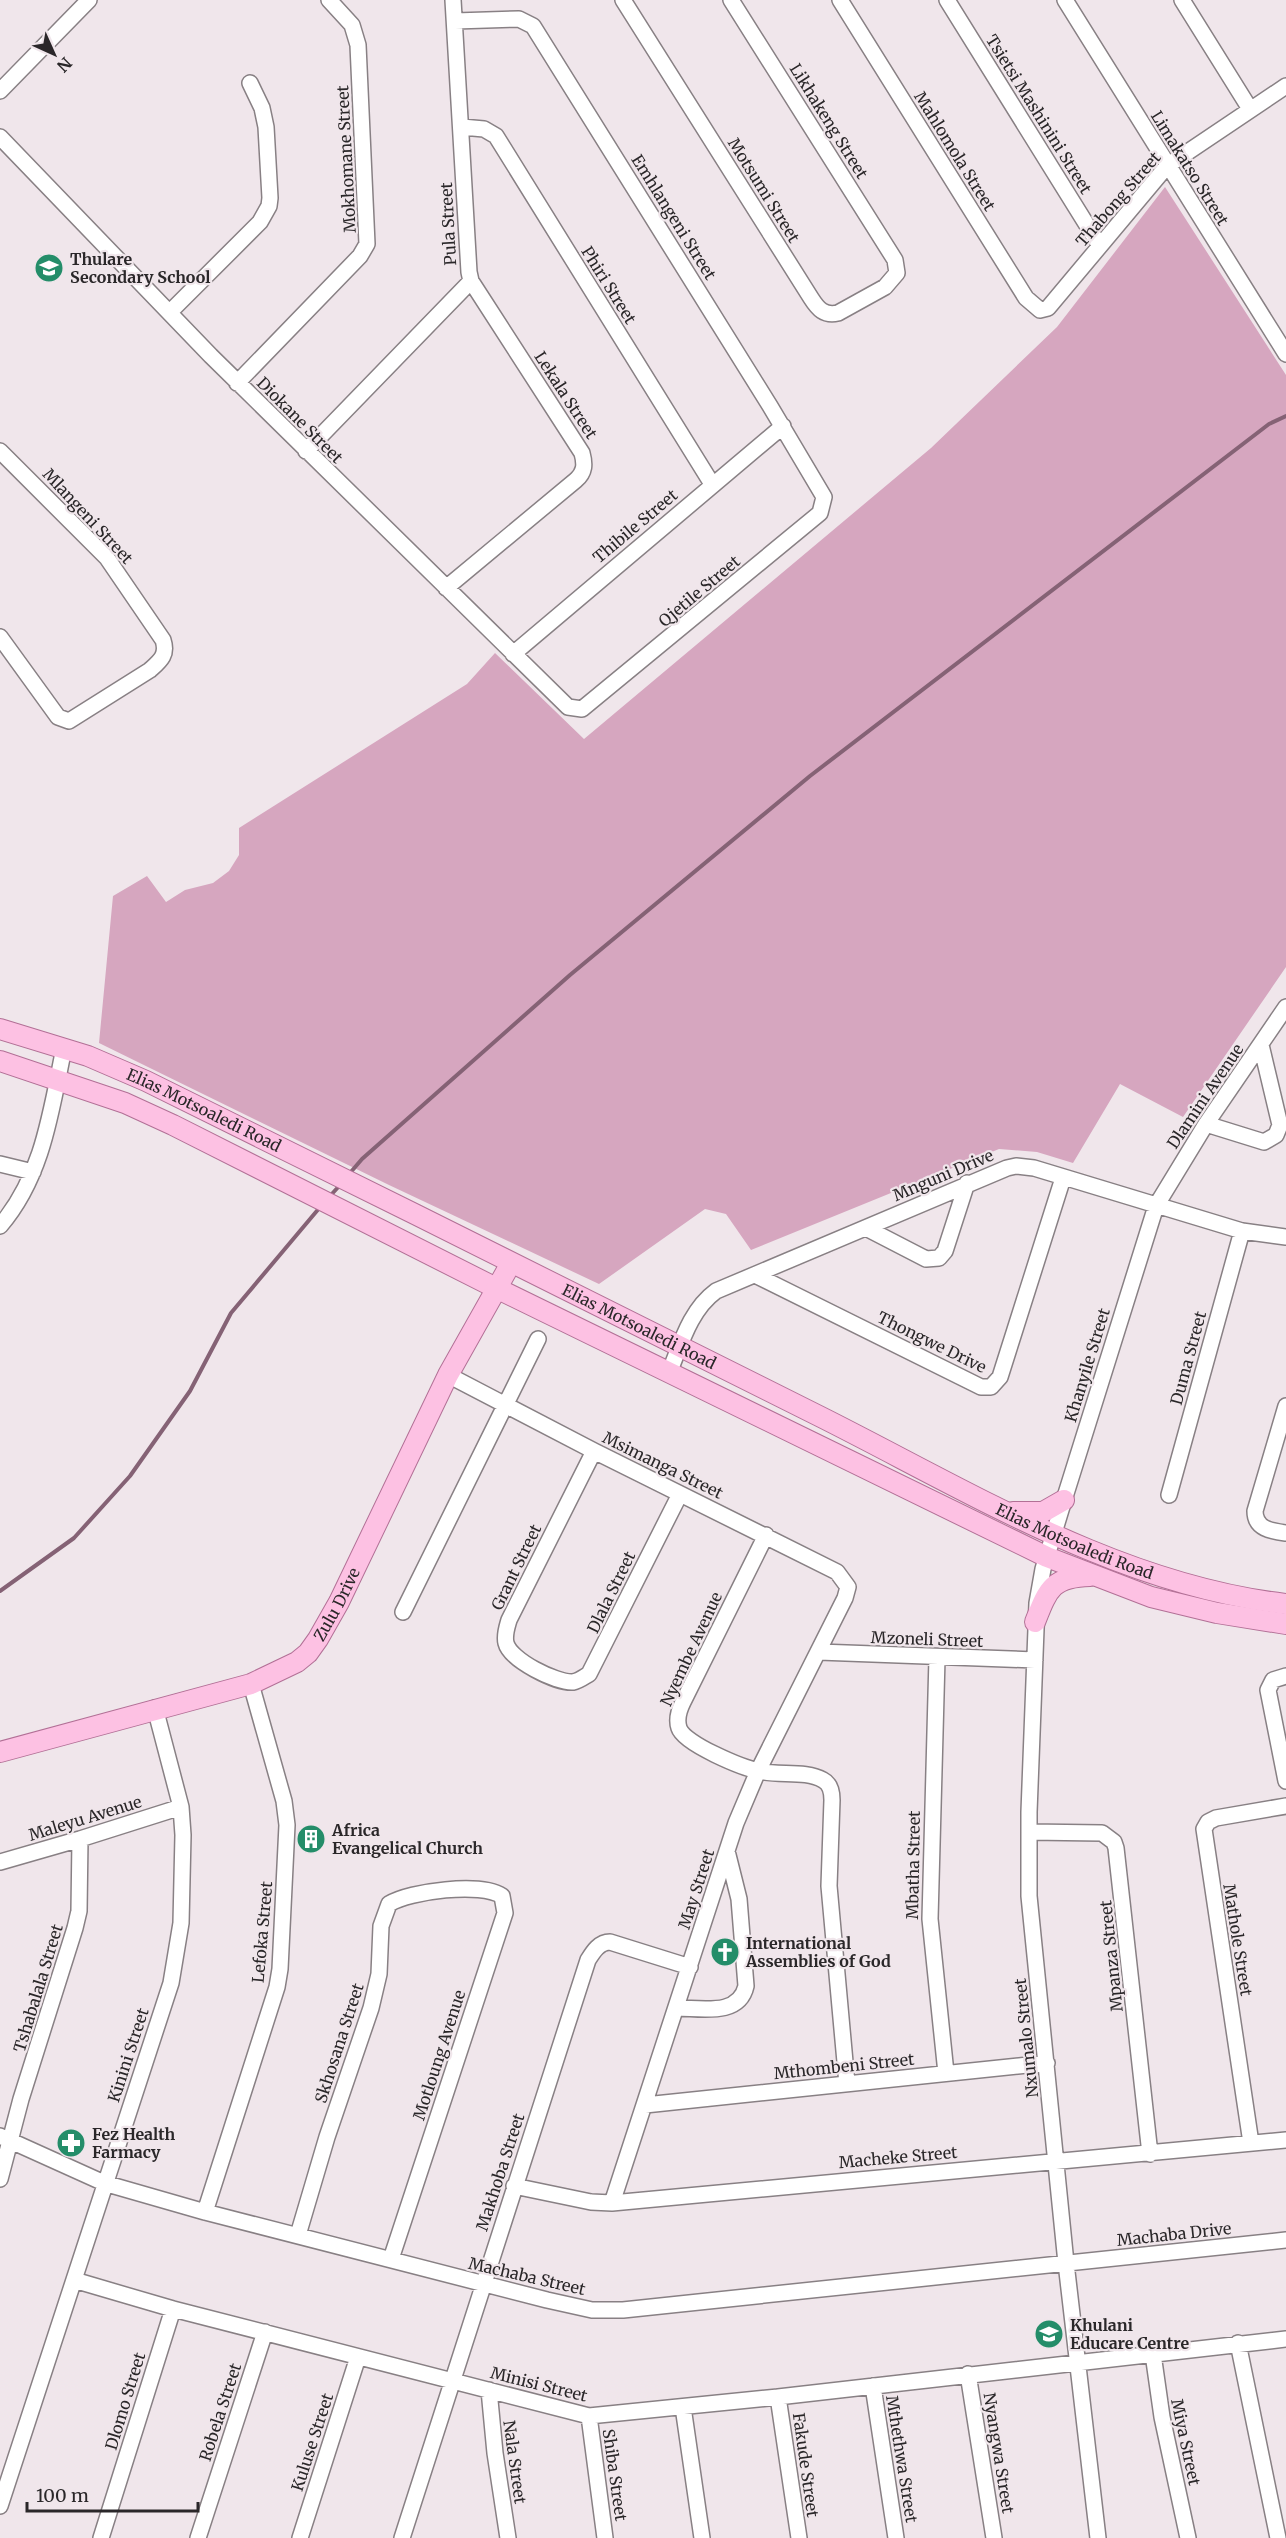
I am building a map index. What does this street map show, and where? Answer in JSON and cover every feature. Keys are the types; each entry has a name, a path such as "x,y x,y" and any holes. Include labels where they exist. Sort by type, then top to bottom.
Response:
{"main road":[{"name":"Elias Motsoaledi Road","path":"0,1029 64,1048 146,1081 1054,1535 1159,1575 1227,1594 1286,1604"},
{"name":"Elias Motsoaledi Road","path":"0,1061 125,1103 324,1200 496,1288 1047,1557 1151,1597 1217,1613 1286,1624"},
{"name":"Zulu Drive","path":"0,1752 155,1708 251,1684 297,1662 308,1653 339,1602 448,1375 511,1263"},
{"path":"1011,1512 1043,1512 1064,1500"},
{"path":"1035,1622 1044,1598 1056,1582 1065,1578 1093,1576"}],"street":[{"path":"0,91 89,0"},
{"name":"Mokhomane Street","path":"237,383 360,256 367,244 358,45 352,25 329,0"},
{"name":"Pula Street","path":"306,451 471,281 468,266 462,127 453,0"},
{"name":"Motsumi Street","path":"623,0 818,308 827,314 838,313 885,286 895,277 895,260"},
{"name":"Likhakeng Street","path":"731,0 895,260"},
{"name":"Mahlomola Street","path":"840,0 1026,298 1040,310 1048,308"},
{"name":"Tsietsi Mashinini Street","path":"946,0 1100,246"},
{"name":"Limakatso Street","path":"1065,0 1286,354"},
{"path":"1182,0 1250,109"},
{"name":"Emhlangeni Street","path":"454,21 519,19 533,26 783,426 824,497"},
{"path":"170,312 260,222 269,206 266,127 262,108 250,83"},
{"name":"Thabong Street","path":"1048,308 1167,166 1286,86"},
{"name":"Phiri Street","path":"462,127 484,129 495,136 712,484"},
{"name":"Diokane Street","path":"0,137 237,383 513,654 568,707 577,709 587,706"},
{"name":"Lekala Street","path":"446,588 576,480 584,470 585,462 582,453 471,281"},
{"name":"Thibile Street","path":"513,654 783,426"},
{"name":"Mlangeni Street","path":"0,451 94,544 121,575 163,640 165,652 150,670 76,718 64,720 58,717 0,637"},
{"name":"Qjetile Street","path":"587,706 820,513 824,497"},
{"name":"Dlamini Avenue","path":"1156,1206 1206,1124 1286,1007"},
{"path":"1206,1124 1264,1142 1276,1135 1280,1125 1261,1045"},
{"path":"0,1226 21,1200 40,1155 64,1048"},
{"path":"0,1164 33,1172"},
{"name":"Mnguni Drive","path":"669,1373 680,1346 705,1299 716,1291 967,1183 1016,1166 1034,1168 1242,1231 1286,1237"},
{"name":"Thongwe Drive","path":"755,1275 981,1387 992,1387 1000,1377 1063,1178"},
{"path":"866,1228 926,1259 939,1258 945,1251 967,1183"},
{"name":"Khanyile Street","path":"1054,1535 1156,1206"},
{"name":"Duma Street","path":"1169,1495 1242,1231"},
{"path":"403,1611 538,1340"},
{"name":"Msimanga Street","path":"448,1375 594,1451 837,1572 843,1577 848,1587 845,1598"},
{"path":"1286,1406 1255,1511 1255,1518 1264,1528 1286,1533"},
{"name":"Grant Street","path":"557,1679 514,1656 506,1642 506,1632 509,1620 594,1451"},
{"name":"Dlala Street","path":"557,1679 572,1682 590,1674 680,1494"},
{"name":"Nyembe Avenue","path":"766,1535 683,1702 678,1716 679,1727 686,1738 758,1771 822,1779 827,1782 832,1793 829,1886 847,2084"},
{"name":"Nxumalo Street","path":"1054,1535 1043,1569 1035,1622 1029,1832 1030,1904 1066,2263 1098,2538"},
{"name":"May Street","path":"612,2203 727,1851 758,1771 845,1598"},
{"name":"Mzoneli Street","path":"819,1653 1035,1660"},
{"name":"Mbatha Street","path":"937,1658 930,1919 946,2073"},
{"path":"1286,1676 1273,1680 1268,1690 1286,1781"},
{"name":"Lefoka Street","path":"205,2212 277,1987 283,1943 287,1825 284,1801 251,1684"},
{"name":"Kinini Street","path":"0,2506 171,1983 182,1912 183,1835 181,1807 155,1708"},
{"name":"Mathole Street","path":"1251,2143 1204,1829 1208,1822 1216,1818 1286,1806"},
{"name":"Maleyu Avenue","path":"0,1862 181,1807"},
{"name":"Mpanza Street","path":"1029,1832 1102,1833 1114,1842 1150,2154"},
{"name":"Tshabalala Street","path":"0,2179 5,2139 79,1911 80,1839"},
{"path":"676,2008 723,2008 734,2005 745,1993 739,1899 727,1851"},
{"name":"Skhosana Street","path":"298,2235 327,2137 374,1999 379,1974 381,1926 389,1904 399,1898 469,1888"},
{"name":"Motloung Avenue","path":"391,2259 505,1913 502,1896 494,1891 469,1888"},
{"name":"Makhoba Street","path":"402,2538 588,1960 595,1950 605,1942 609,1942 690,1967"},
{"name":"Mthombeni Street","path":"645,2105 1047,2063"},
{"name":"Machaba Street","path":"5,2139 104,2183 483,2285 592,2310 623,2310 1066,2263"},
{"name":"Macheke Street","path":"514,2186 591,2202 612,2203 1286,2140"},
{"name":"Machaba Drive","path":"1066,2263 1286,2240"},
{"name":"Minisi Street","path":"74,2280 172,2309 589,2416 683,2408 1286,2339"},
{"name":"Dlomo Street","path":"100,2538 172,2309"},
{"name":"Robela Street","path":"198,2538 265,2332"},
{"path":"1238,2343 1278,2538"},
{"name":"Miya Street","path":"1153,2354 1162,2417 1188,2538"},
{"name":"Kuluse Street","path":"300,2538 358,2357"},
{"name":"Nyangwa Street","path":"968,2374 994,2538"},
{"name":"Mthethwa Street","path":"873,2386 896,2538"},
{"name":"Nala Street","path":"489,2390 495,2453 508,2538"},
{"name":"Fakude Street","path":"778,2397 799,2538"},
{"path":"683,2408 702,2538"},
{"name":"Shiba Street","path":"589,2416 605,2538"},
{"path":"408,2519 412,2538"}],"shaded area":[{"path":"1165,187 1286,375 1286,967 1183,1117 1120,1084 1073,1163 1037,1152 999,1149 751,1250 726,1214 705,1209 599,1284 389,1185 99,1043 113,896 147,876 166,902 185,890 213,883 229,871 239,855 239,828 467,684 495,653 584,739 931,448 1057,327"}],"waterway":[{"path":"350,1173 362,1159 570,975 810,776 1269,424 1286,416"},
{"path":"330,1196 341,1184"},
{"path":"0,1591 74,1538 130,1476 190,1391 231,1313 321,1206"}],"place":[{"name":"Thulare Secondary School","path":"49,268"},
{"name":"Africa Evangelical Church","path":"311,1839"},
{"name":"International Assemblies of God","path":"725,1952"},
{"name":"Fez Health Farmacy","path":"71,2143"},
{"name":"Khulani Educare Centre","path":"1049,2334"}]}
